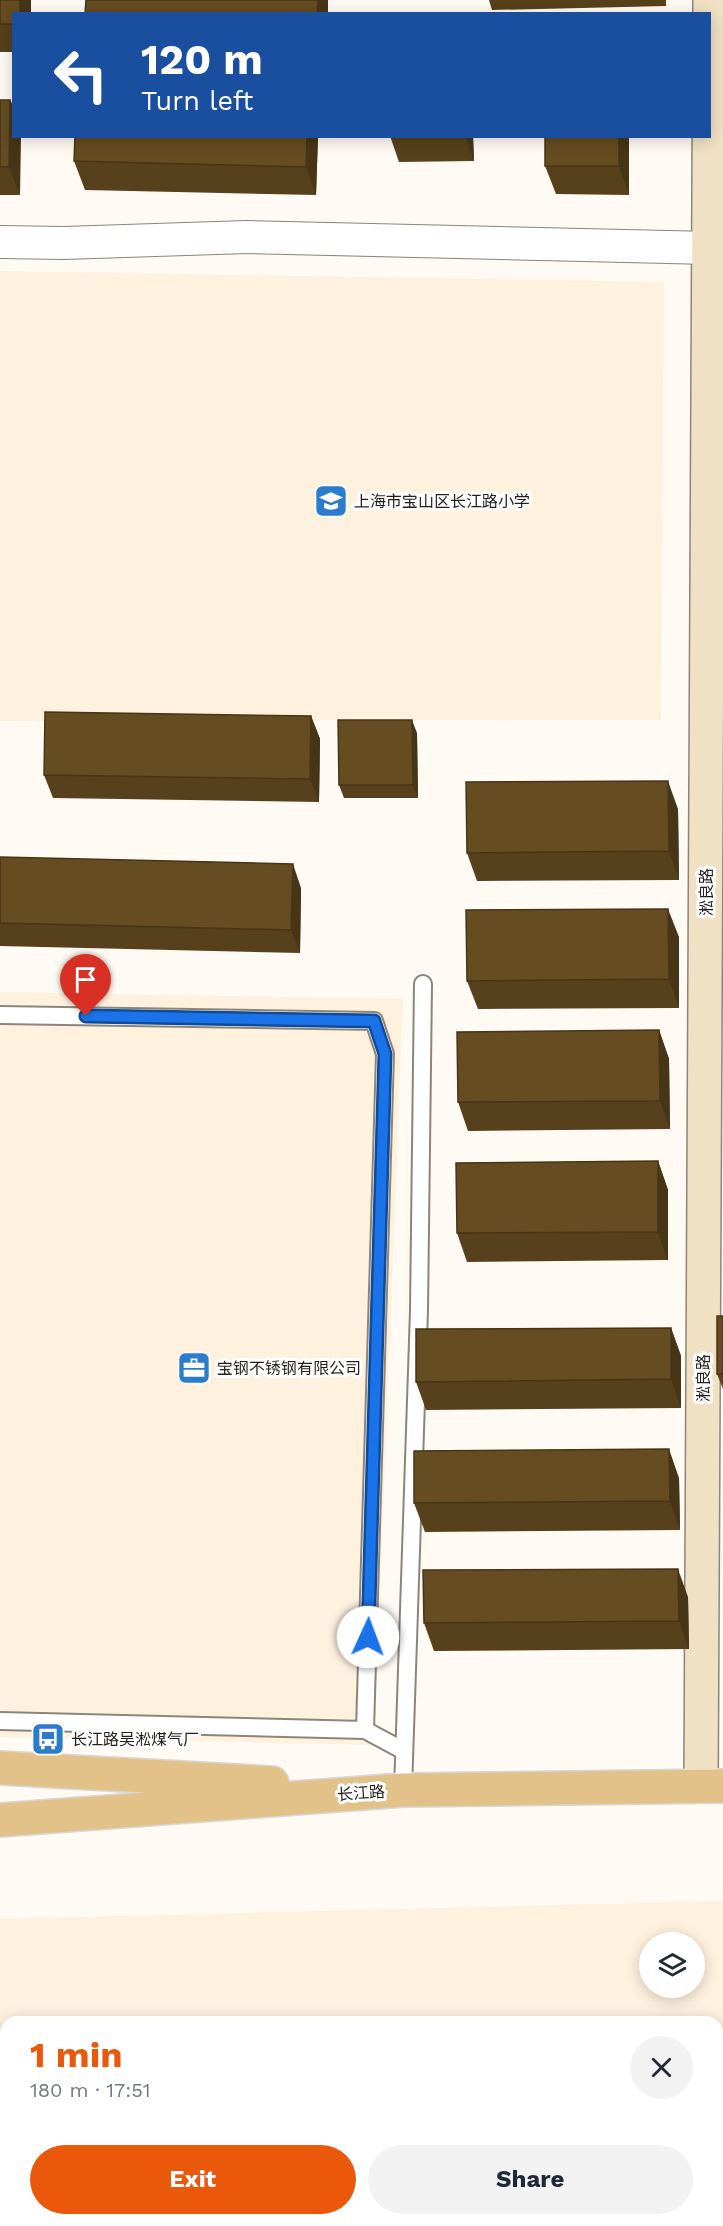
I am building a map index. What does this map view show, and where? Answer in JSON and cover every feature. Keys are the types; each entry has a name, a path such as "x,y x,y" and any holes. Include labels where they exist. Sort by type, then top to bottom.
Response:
{"main road":[{"path":"0,1768 403,1790"},
{"name":"长江路","path":"0,1820 403,1790 716,1785"}],"street":[{"name":"淞良路","path":"710,138 716,1785"},
{"path":"0,242 64,243 247,237 710,248"}],"lane":[{"path":"403,1790 418,1311 423,984"},
{"path":"0,1015 374,1021 385,1054 365,1730"},
{"path":"0,1722 365,1730 404,1751"}],"shaded area":[{"name":"上海市宝山区长江路小学","path":"0,271 664,282 661,720 0,721"},
{"name":"宝钢不锈钢有限公司","path":"0,992 403,999 374,1745 0,1737"},
{"path":"723,1901 723,2016 0,2016 0,1919"}],"building":[{"path":"0,0 20,0 20,12 12,12 12,24 0,24"},
{"path":"86,0 318,0 317,12 85,12"},
{"path":"0,100 10,100 9,167 0,167"},
{"path":"75,138 307,138 306,167 74,161"},
{"path":"545,138 619,138 619,166 545,166"},
{"path":"45,712 311,716 310,779 44,775"},
{"path":"338,720 412,720 413,785 339,785"},
{"path":"668,781 669,851 467,853 466,782"},
{"path":"0,857 293,864 291,930 0,923"},
{"path":"668,909 669,979 467,981 466,910"},
{"path":"659,1030 660,1101 458,1102 457,1032"},
{"path":"658,1161 658,1232 457,1233 456,1163"},
{"path":"717,1316 723,1316 723,1374 717,1374"},
{"path":"671,1328 671,1379 416,1382 416,1329"},
{"path":"669,1449 670,1501 414,1503 414,1451"},
{"path":"678,1569 679,1621 424,1623 423,1570"}],"place":[{"name":"上海市宝山区长江路小学","path":"331,501"},
{"name":"宝钢不锈钢有限公司","path":"194,1368"},
{"name":"长江路吴淞煤气厂","path":"48,1739"}],"route":[{"path":"86,1016 374,1021 385,1054 368,1637"}]}
